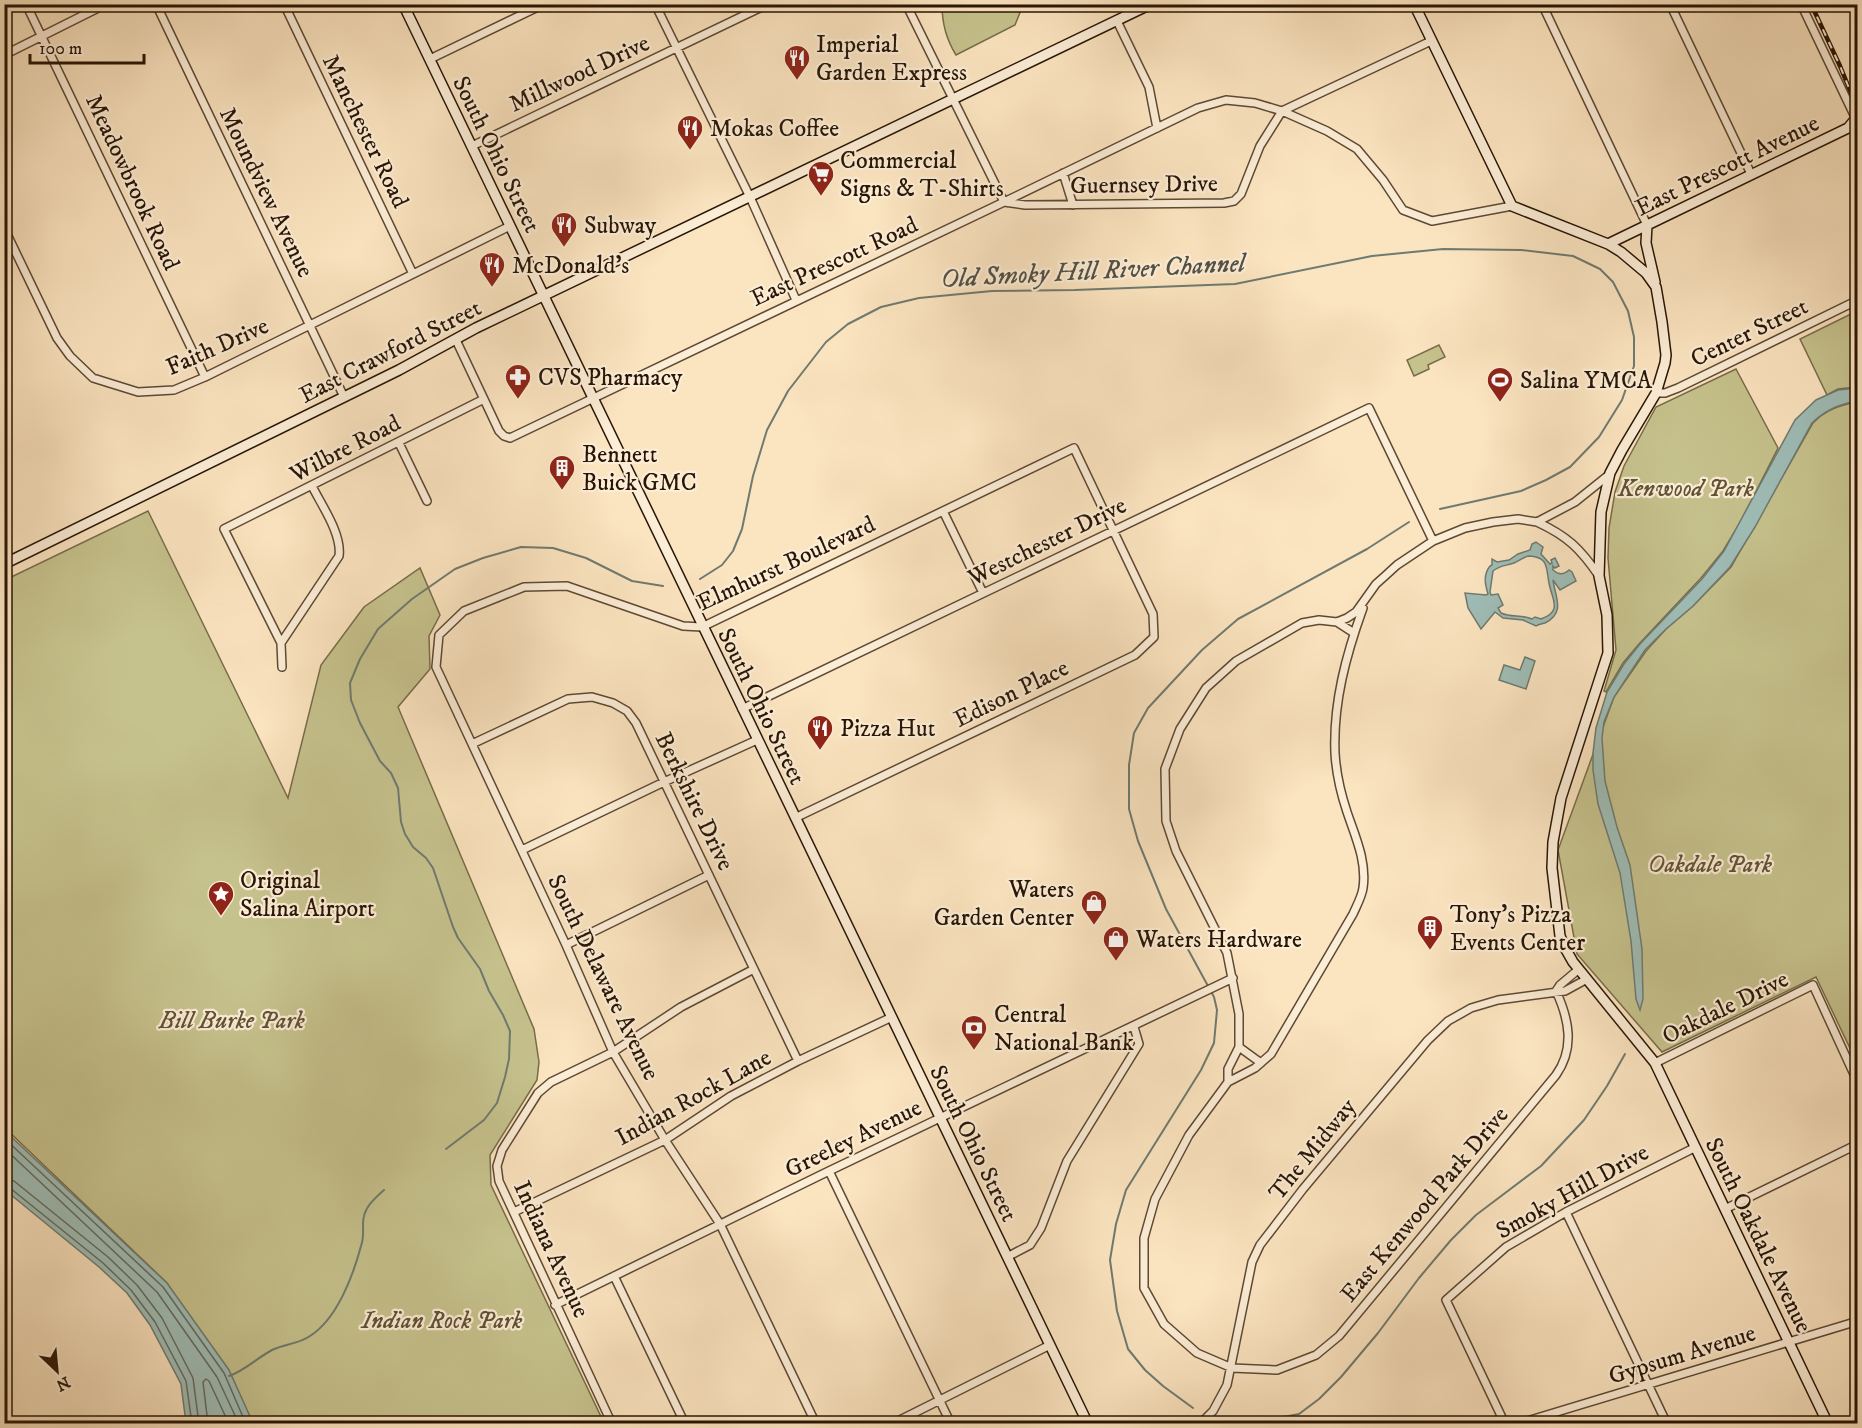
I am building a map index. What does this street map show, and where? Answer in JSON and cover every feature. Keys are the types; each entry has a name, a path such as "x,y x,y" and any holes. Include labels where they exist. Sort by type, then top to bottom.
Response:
{"street":[{"name":"Meadowbrook Road","path":"26,4 204,377"},
{"path":"4,55 106,4"},
{"name":"Moundview Avenue","path":"156,4 344,397"},
{"name":"Manchester Road","path":"284,4 413,274"},
{"name":"South Ohio Street","path":"403,4 1088,1424"},
{"path":"430,59 544,4"},
{"path":"655,4 750,197 796,300"},
{"name":"Millwood Drive","path":"472,146 768,4"},
{"path":"906,4 1004,202"},
{"name":"East Crawford Street","path":"4,564 344,397 476,328 1151,4"},
{"path":"1414,4 1512,206 1608,244 1646,273 1656,287"},
{"path":"1542,4 1647,225"},
{"path":"1670,4 1751,174"},
{"path":"1802,4 1856,116"},
{"path":"1117,21 1149,87 1156,128"},
{"path":"1282,111 1431,41"},
{"name":"East Prescott Road","path":"484,399 499,431 510,438 1198,108 1226,100 1256,103 1282,111 1327,131 1357,150 1383,180 1403,210 1432,221 1512,206"},
{"name":"Guernsey Drive","path":"1004,202 1025,205 1073,205 1234,201 1245,188 1260,146 1282,111"},
{"name":"East Prescott Avenue","path":"1608,244 1848,128 1856,116"},
{"path":"1063,173 1073,205"},
{"name":"South Oakdale Avenue","path":"1647,225 1646,243 1656,287 1666,355 1656,393 1610,473 1601,512 1598,550 1599,576 1607,615 1608,653 1561,798 1553,842 1552,868 1560,936 1579,969 1655,1063 1828,1424"},
{"name":"Faith Drive","path":"4,228 57,338 70,356 93,378 138,392 174,390 204,377 510,226"},
{"name":"Center Street","path":"1656,393 1665,393 1678,388 1857,300"},
{"path":"456,340 484,399"},
{"name":"Wilbre Road","path":"281,643 224,529 484,399"},
{"name":"Westchester Drive","path":"742,709 1369,408 1433,541"},
{"path":"399,443 427,501"},
{"name":"Elmhurst Boulevard","path":"436,667 439,635 464,611 524,587 567,586 683,626 702,627 1074,448 1113,531"},
{"path":"1537,522 1575,502 1610,473"},
{"path":"282,667 281,643 339,556 340,547 337,536 312,486"},
{"path":"943,511 983,593"},
{"path":"1337,622 1356,612 1376,584 1397,565 1433,541 1465,528 1493,522 1518,519 1537,522 1575,545 1599,576"},
{"name":"Edison Place","path":"795,818 1135,655 1154,637 1153,614 1113,531"},
{"path":"1232,1368 1197,1353 1164,1324 1144,1288 1144,1238 1155,1198 1189,1135 1228,1082 1255,1068 1271,1054 1353,914 1363,890 1361,855 1346,807 1335,754 1338,698 1344,665 1364,603"},
{"path":"1228,1082 1228,1069 1239,1047 1239,1014 1233,978 1227,953 1176,850 1166,821 1165,768 1180,729 1206,688 1236,662 1302,624 1318,621 1337,622 1354,633"},
{"name":"South Delaware Avenue","path":"436,667 566,945 613,1052 665,1140 720,1224 816,1424"},
{"name":"Berkshire Drive","path":"472,744 568,699 592,697 613,703 627,711 636,723 798,1061"},
{"path":"522,850 757,740"},
{"path":"566,945 709,875"},
{"path":"613,1052 681,1007 754,969"},
{"path":"1556,991 1579,969"},
{"name":"Greeley Avenue","path":"555,1305 1233,978"},
{"name":"The Midway","path":"1200,1424 1214,1411 1227,1385 1252,1262 1260,1245 1303,1189 1428,1040 1448,1021 1471,1008 1498,1000 1565,991 1587,979"},
{"name":"Oakdale Drive","path":"1655,1063 1812,985 1857,1083"},
{"name":"East Kenwood Park Drive","path":"1232,1368 1277,1370 1316,1355 1340,1336 1564,1064 1568,1035 1565,1014 1556,991"},
{"name":"Indian Rock Lane","path":"514,1212 665,1140 731,1096 798,1061 892,1017"},
{"path":"1007,1257 1029,1245 1041,1228 1067,1161 1139,1044 1134,1027"},
{"path":"1239,1047 1261,1063"},
{"name":"Indiana Avenue","path":"612,1424 499,1181 498,1166 502,1150 538,1093 551,1082 613,1052"},
{"path":"1725,1209 1857,1143"},
{"name":"Smoky Hill Drive","path":"1505,1424 1446,1300 1506,1247 1566,1212 1694,1148"},
{"path":"829,1171 951,1424"},
{"path":"1566,1212 1667,1424"},
{"path":"614,1276 685,1424"},
{"name":"Gypsum Avenue","path":"1517,1424 1857,1321"},
{"path":"892,1424 1050,1345"}],"green space":[{"path":"942,5 1018,5 1021,10 1015,25 956,55 945,31"},
{"path":"1857,311 1857,387 1838,389 1827,395 1800,339"},
{"path":"1439,345 1445,357 1428,365 1429,369 1414,376 1407,360"},
{"name":"Kenwood Park","path":"1736,369 1778,448 1723,551 1623,663 1606,692 1604,691 1616,650 1608,558 1609,528 1615,492 1624,466 1656,407"},
{"name":"Oakdale Park","path":"1857,402 1857,1063 1816,977 1662,1052 1577,954 1558,850 1614,697 1646,651 1731,567 1813,423 1833,409"},
{"name":"Bill Burke Park","path":"148,511 288,798 321,665 364,607 420,568 440,615 429,636 430,669 398,707 534,1029 539,1062 537,1080 490,1155 491,1185 604,1423 253,1423 167,1283 5,1128 5,580"}],"water":[{"path":"1857,388 1857,401 1833,408 1812,423 1755,527 1730,567 1693,606 1645,650 1614,697 1604,722 1602,738 1605,781 1630,865 1642,949 1643,999 1640,1010 1636,999 1631,941 1620,873 1598,804 1593,770 1596,728 1607,692 1624,664 1640,644 1702,579 1724,551 1795,420 1816,400 1838,390"},
{"path":"1536,542 1543,547 1541,554 1550,564 1555,558 1559,566 1555,568 1553,566 1553,570 1561,574 1569,570 1576,581 1560,590 1553,580 1558,604 1555,614 1545,623 1536,626 1523,620 1503,618 1495,612 1481,629 1468,608 1465,593 1488,594 1485,583 1492,559 1497,562 1509,560 1530,550 1532,544","holes":["1529,556 1543,561 1547,568 1554,609 1548,616 1541,619 1501,613 1498,608 1503,605 1498,594 1491,595 1490,592 1493,571"]},
{"path":"1525,657 1535,661 1526,689 1499,680 1504,665 1520,670"},
{"path":"4,1130 167,1283 229,1370 253,1423 186,1423 181,1384 150,1325 127,1293 99,1267 5,1190"}],"waterway":[{"name":"Old Smoky Hill River Channel","path":"700,579 722,565 733,551 742,529 753,476 767,430 788,391 826,342 848,324 881,307 919,298 992,291 1235,284 1372,256 1443,249 1521,250 1573,256 1600,269 1613,282 1628,311 1634,337 1634,366 1622,400 1599,437 1570,467 1546,480 1521,491 1440,509"},
{"name":"Old Smoky Hill River Channel","path":"1193,1408 1145,1370 1128,1349 1117,1311 1110,1260 1116,1224 1126,1190 1201,1070 1214,1043 1217,1010 1214,997 1166,909 1138,841 1129,809 1129,765 1134,733 1148,708 1202,650 1238,619 1367,549 1409,522"},
{"name":"Old Smoky Hill River Channel","path":"446,1149 484,1120 497,1103 509,1059 510,1031 480,969 458,938 433,868 426,858 413,847 405,834 401,822 398,788 391,773 380,761 360,723 351,700 350,683 360,659 378,629 412,599 455,569 483,558 521,547 553,548 586,558 632,581 663,586"},
{"name":"Old Smoky Hill River Channel","path":"1247,1424 1299,1414 1319,1399 1378,1333 1451,1240 1476,1215 1541,1166 1584,1120 1625,1054"},
{"name":"Old Smoky Hill River Channel","path":"229,1376 272,1350 306,1339 328,1319 343,1296 353,1270 363,1240 365,1213 384,1190"}],"railway":[{"path":"1811,4 1858,110"}],"place":[{"name":"Imperial Garden Express","path":"797,81"},
{"name":"Mokas Coffee","path":"690,151"},
{"name":"Commercial Signs & T-Shirts","path":"821,197"},
{"name":"Subway","path":"564,248"},
{"name":"McDonald's","path":"492,288"},
{"name":"CVS Pharmacy","path":"518,400"},
{"name":"Salina YMCA","path":"1500,403"},
{"name":"Bennett Buick GMC","path":"562,491"},
{"name":"Pizza Hut","path":"820,751"},
{"name":"Original Salina Airport","path":"221,917"},
{"name":"Waters Garden Center","path":"1094,926"},
{"name":"Tony's Pizza Events Center","path":"1430,951"},
{"name":"Waters Hardware","path":"1116,962"},
{"name":"Central National Bank","path":"974,1051"}],"park label":[{"name":"Indian Rock Park","path":"442,1320"}]}
